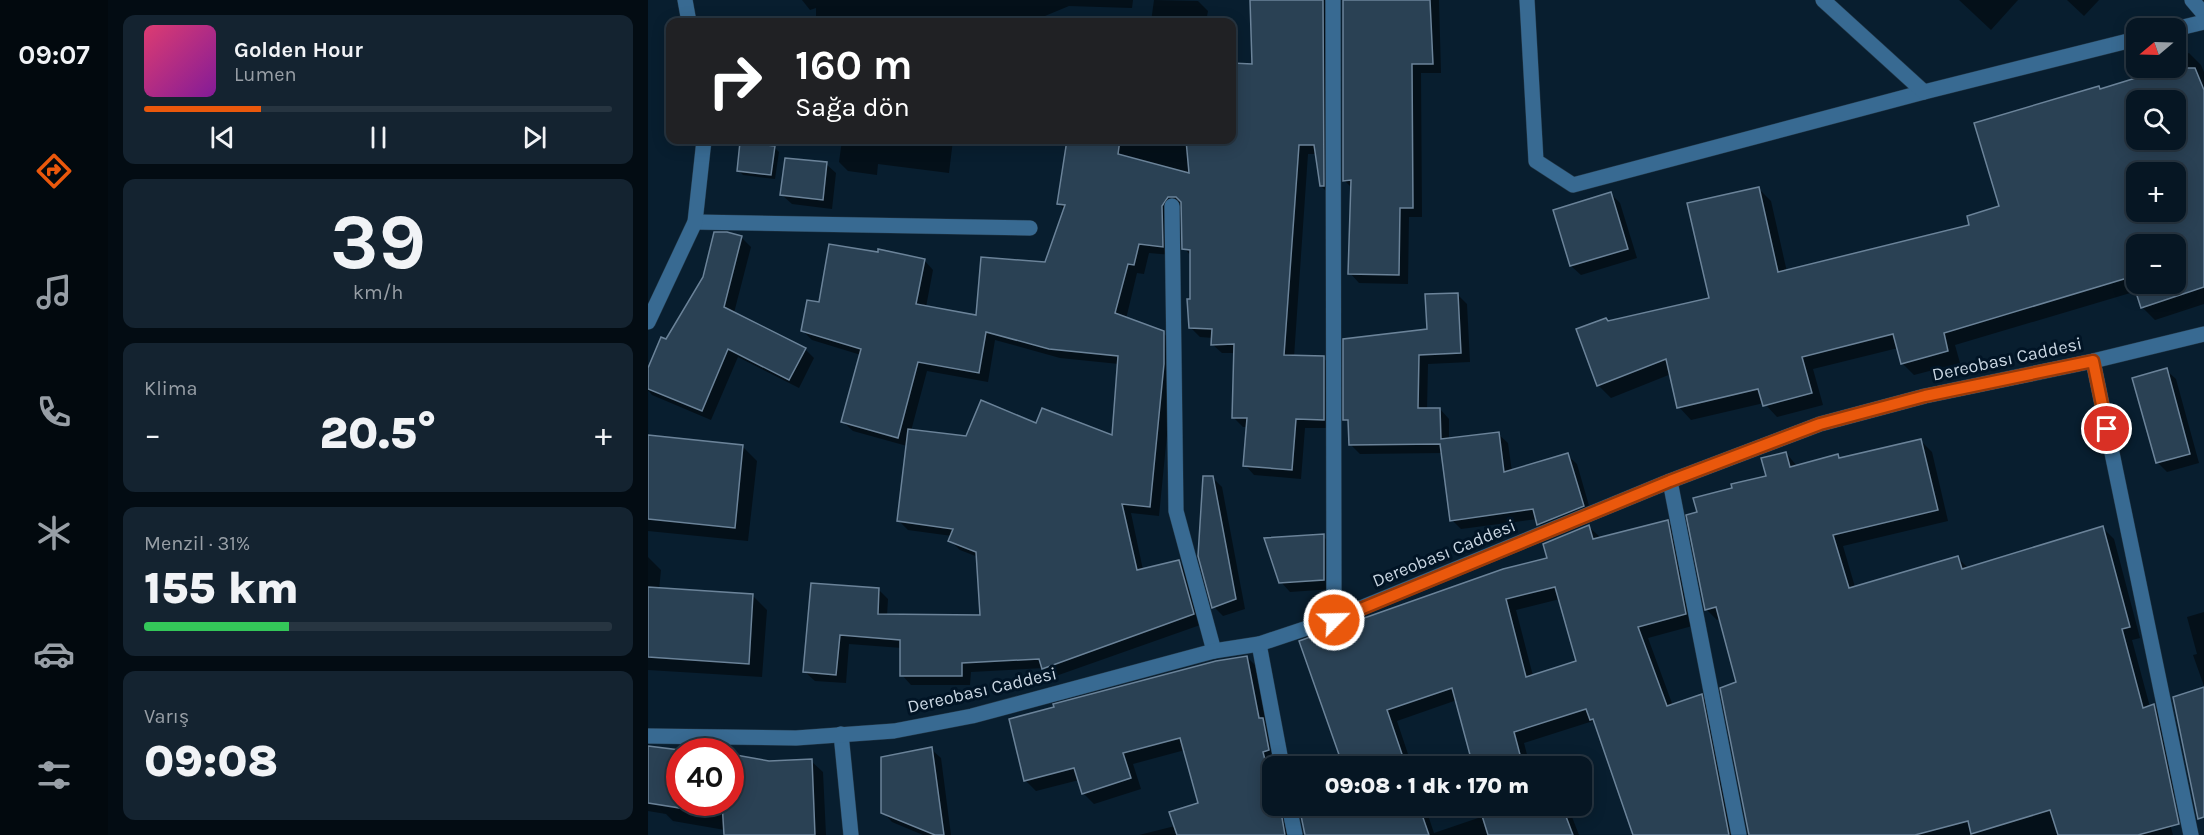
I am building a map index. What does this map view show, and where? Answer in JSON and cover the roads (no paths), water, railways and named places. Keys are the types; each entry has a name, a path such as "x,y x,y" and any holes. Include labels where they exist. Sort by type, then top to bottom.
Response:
{"street":[{"path":"685,0 688,18"},
{"path":"1333,0 1334,620"},
{"path":"1527,0 1536,161 1572,185 2126,42"},
{"path":"1823,0 1924,92"},
{"path":"2192,0 2204,14"},
{"path":"2186,26 2204,22"},
{"path":"648,322 695,222 704,144"},
{"path":"1172,206 1176,511 1214,651"},
{"path":"695,222 1030,228"},
{"name":"Dereobası Caddesi","path":"648,736 796,738 894,730 972,716 1214,651 1259,644 1334,620 1670,481 1820,424 1925,396 2093,361 2204,334"},
{"path":"2093,361 2191,835"},
{"path":"1670,481 1739,835"},
{"path":"1259,644 1280,756"},
{"path":"841,734 851,835"},
{"path":"1291,816 1295,835"}]}
